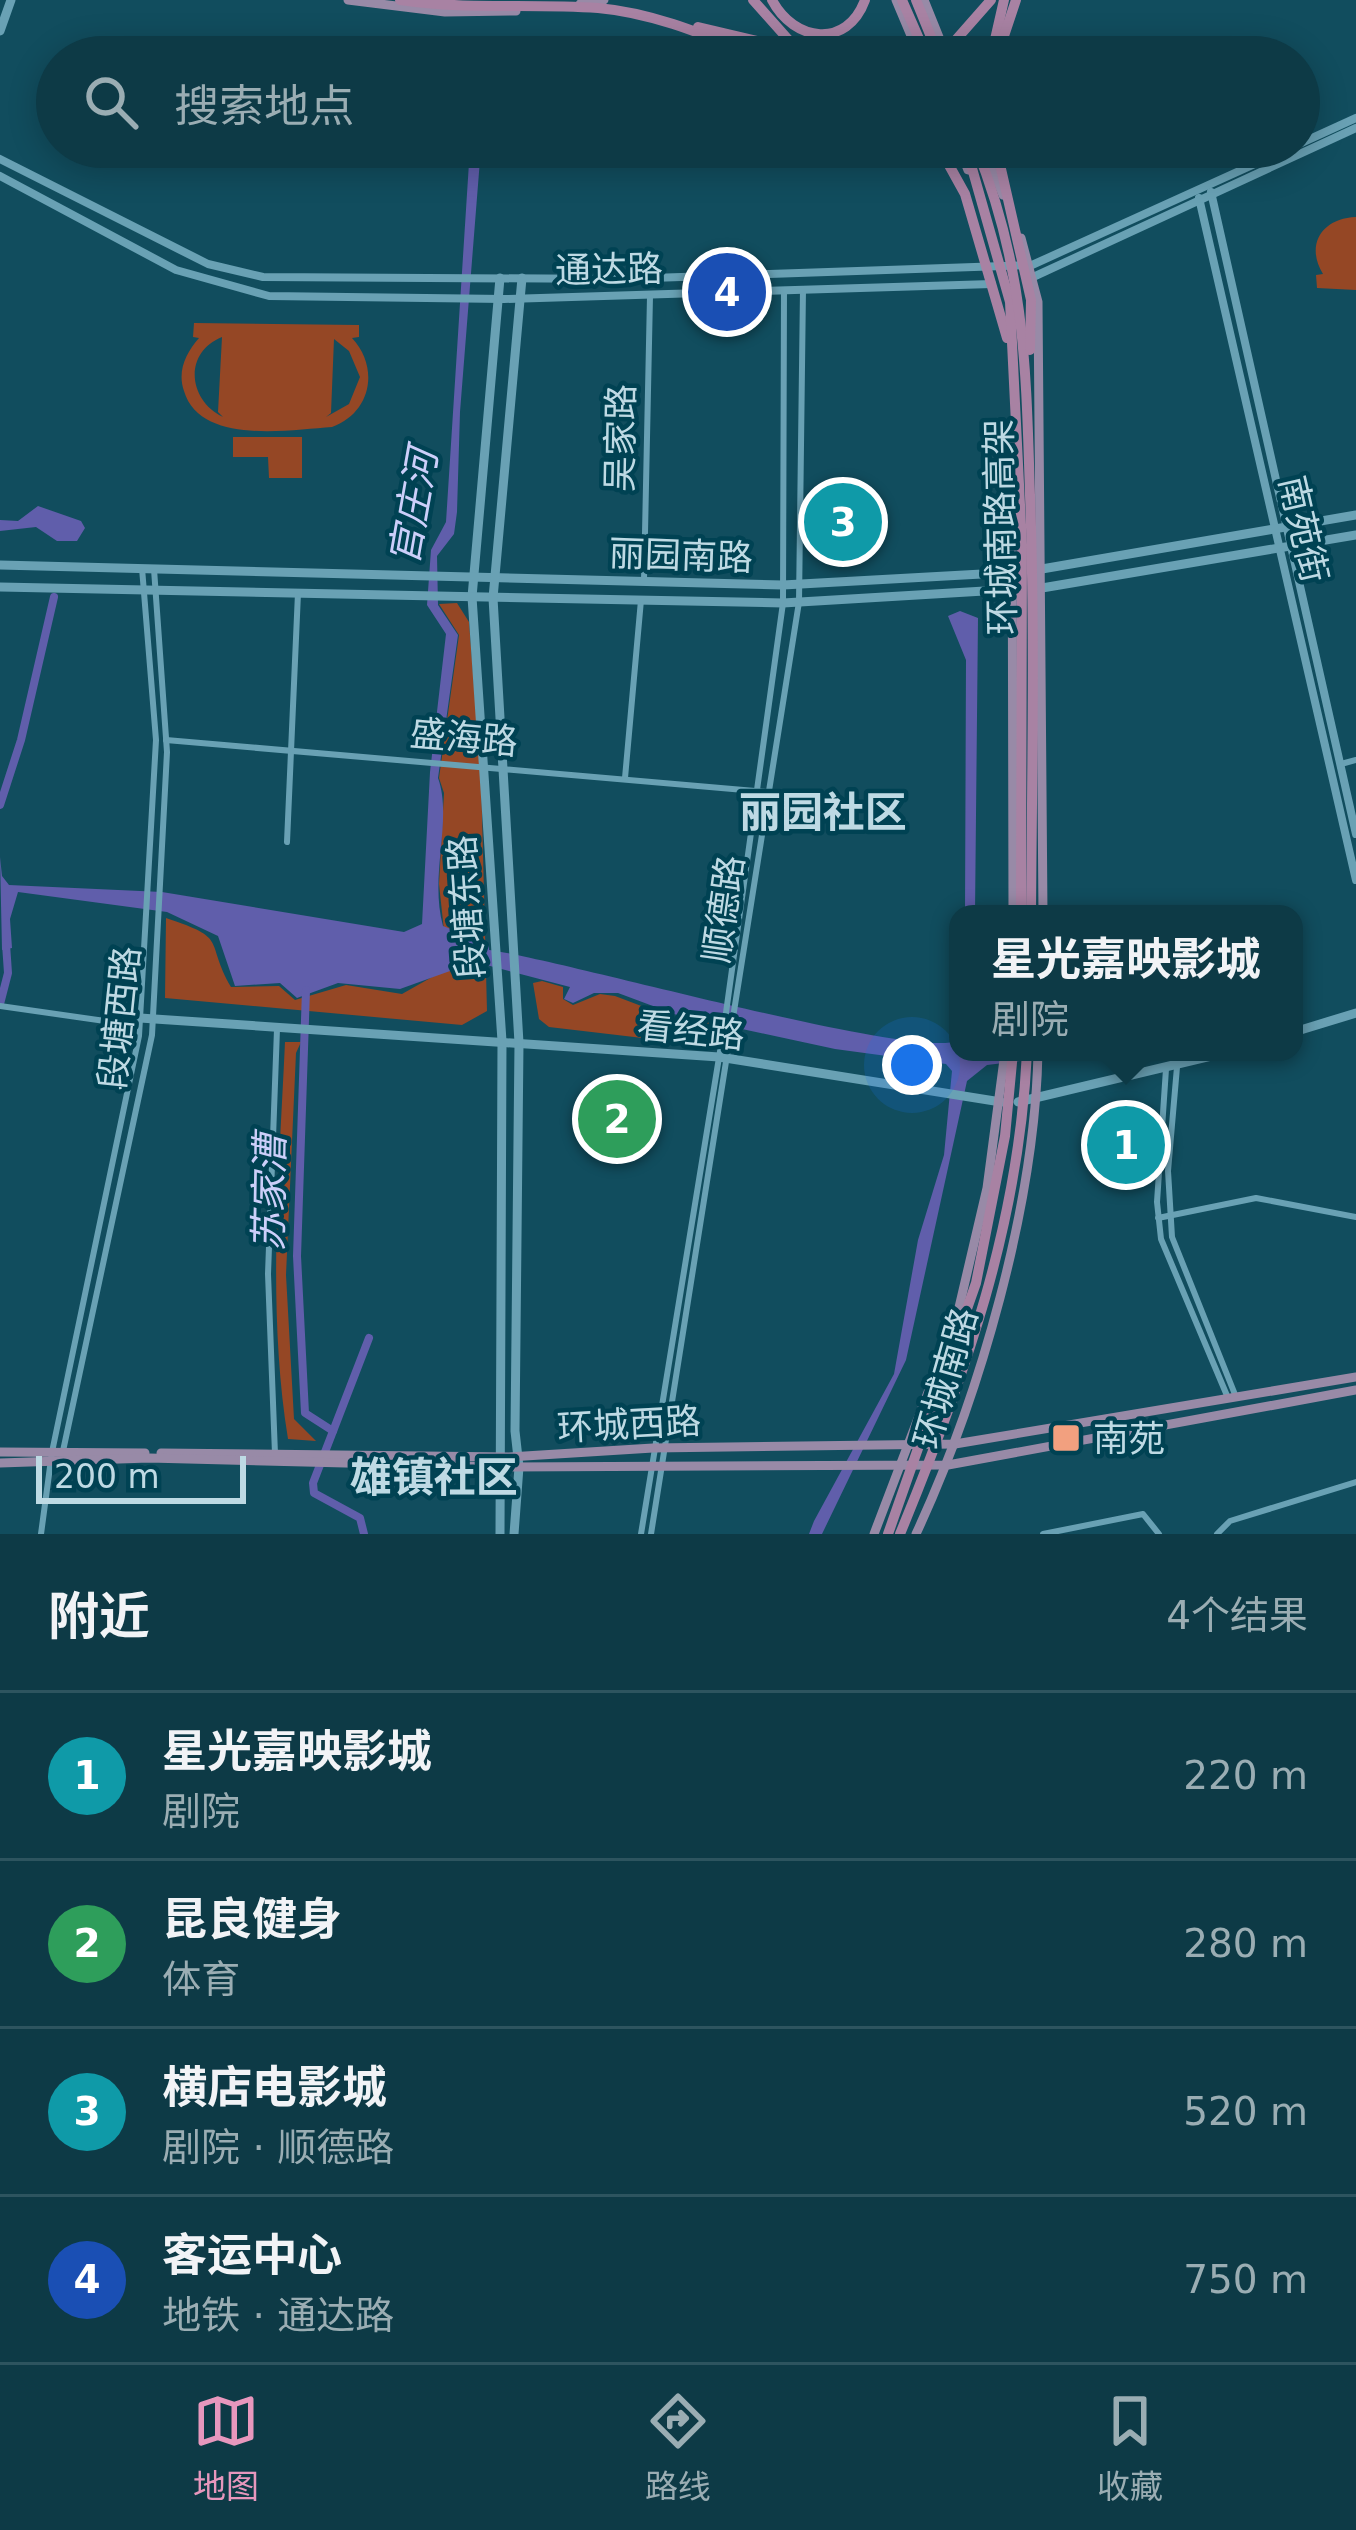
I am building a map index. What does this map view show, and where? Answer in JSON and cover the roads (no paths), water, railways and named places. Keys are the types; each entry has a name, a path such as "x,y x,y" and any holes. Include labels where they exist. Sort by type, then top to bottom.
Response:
{"highway":[{"path":"400,0 442,6 599,8 731,36"},
{"path":"753,0 787,36"},
{"path":"772,0 796,29 816,36 850,26 865,0"},
{"path":"899,0 915,36"},
{"path":"920,0 935,36"},
{"path":"959,36 991,0"},
{"path":"998,36 1004,0"},
{"path":"1002,36 1016,0"},
{"path":"669,22 705,36"},
{"path":"945,168 965,194"},
{"path":"951,168 965,194 1021,377"},
{"name":"环城南路高架","path":"970,168 1000,253 1021,377 1017,905"},
{"name":"环城南路高架","path":"986,168 1012,251 1032,551 1031,905"},
{"path":"1001,168 1031,300 1021,377"},
{"path":"887,1534 976,1283 1005,1136 1009,1061"},
{"path":"900,1534 964,1380 991,1289 1024,1102 1026,1061"}],"main road":[{"path":"0,32 11,0"},
{"path":"348,0 445,12 543,10 604,0"},
{"path":"970,168 1012,336 1010,589 1017,905"},
{"path":"989,168 1033,272 1042,905"},
{"name":"段塘东路","path":"498,278 472,597 502,1041 500,1534"},
{"name":"段塘东路","path":"514,1534 519,1462 518,1042 494,598 521,278"},
{"name":"丽园南路","path":"0,565 800,585 1037,570 1356,515"},
{"name":"丽园南路","path":"0,587 783,603 1038,590 1356,535"},
{"path":"1303,1029 1356,1012"},
{"name":"看经路","path":"146,1018 723,1058 998,1102 1035,1099 1196,1061"},
{"name":"环城南路","path":"874,1534 958,1316 987,1188 1007,1061"},
{"name":"环城南路","path":"916,1534 955,1444 1013,1232 1039,1061"},
{"path":"910,1444 955,1444 1356,1377"},
{"path":"903,1465 948,1465 1356,1390"},
{"name":"环城西路","path":"519,1462 658,1448 910,1444"},
{"path":"0,1452 343,1460"},
{"path":"0,1463 56,1456 275,1454 310,1459"},
{"name":"环城西路","path":"343,1460 479,1467 501,1462"},
{"name":"环城西路","path":"343,1460 903,1465"},
{"path":"479,1467 501,1494"}],"street":[{"name":"通达路","path":"1320,134 1356,118"},
{"name":"通达路","path":"1320,143 1356,128"},
{"name":"通达路","path":"0,159 208,264 263,277 521,278 998,267 1033,272"},
{"name":"通达路","path":"1211,190 1252,168"},
{"name":"通达路","path":"0,176 202,280 269,296 497,299 1002,284 1262,168"},
{"name":"南苑街","path":"1211,190 1282,530"},
{"name":"南苑街","path":"1199,195 1287,549 1336,766 1356,880"},
{"name":"顺德路","path":"732,1000 799,602 803,289"},
{"name":"顺德路","path":"651,1534 658,1448 729,1027 783,603 784,290"},
{"name":"吴家路","path":"644,580 650,296"},
{"name":"段塘西路","path":"142,568 161,740 146,916 146,1018"},
{"name":"段塘西路","path":"41,1534 146,1018 157,917 161,740 154,568"},
{"path":"287,842 298,592"},
{"path":"626,778 641,600"},
{"name":"盛海路","path":"161,740 767,792"},
{"path":"1336,766 1356,760"},
{"name":"南苑街","path":"1336,766 1356,834"},
{"path":"0,1006 105,1021 146,1018"},
{"path":"275,1454 268,1274 277,1029"},
{"path":"1172,1068 1168,1216 1178,1258 1212,1328 1232,1398"},
{"path":"1172,1068 1158,1218 1167,1260 1232,1398"},
{"path":"1158,1218 1256,1198 1356,1217"},
{"name":"顺德路","path":"641,1534 656,1466"},
{"path":"1217,1534 1230,1521 1356,1482"},
{"path":"1043,1534 1143,1514 1160,1534"}],"waterway":[{"path":"0,805 21,740 54,597"},
{"path":"0,1004 8,973 6,944"},
{"name":"苏家漕","path":"306,990 297,1256 305,1413 333,1431"},
{"name":"苏家漕","path":"364,1534 360,1518 314,1493 313,1483 369,1338"}],"place":[{"name":"客运中心","path":"727,292"},
{"name":"横店电影城","path":"843,522"},
{"name":"昆良健身","path":"617,1119"},
{"name":"星光嘉映影城","path":"1126,1145"},
{"name":"南苑","path":"1066,1438"}],"district":[{"name":"丽园社区","path":"823,812"},
{"name":"雄镇社区","path":"434,1477"}],"water label":[{"name":"官庄河","path":"413,507"}]}
